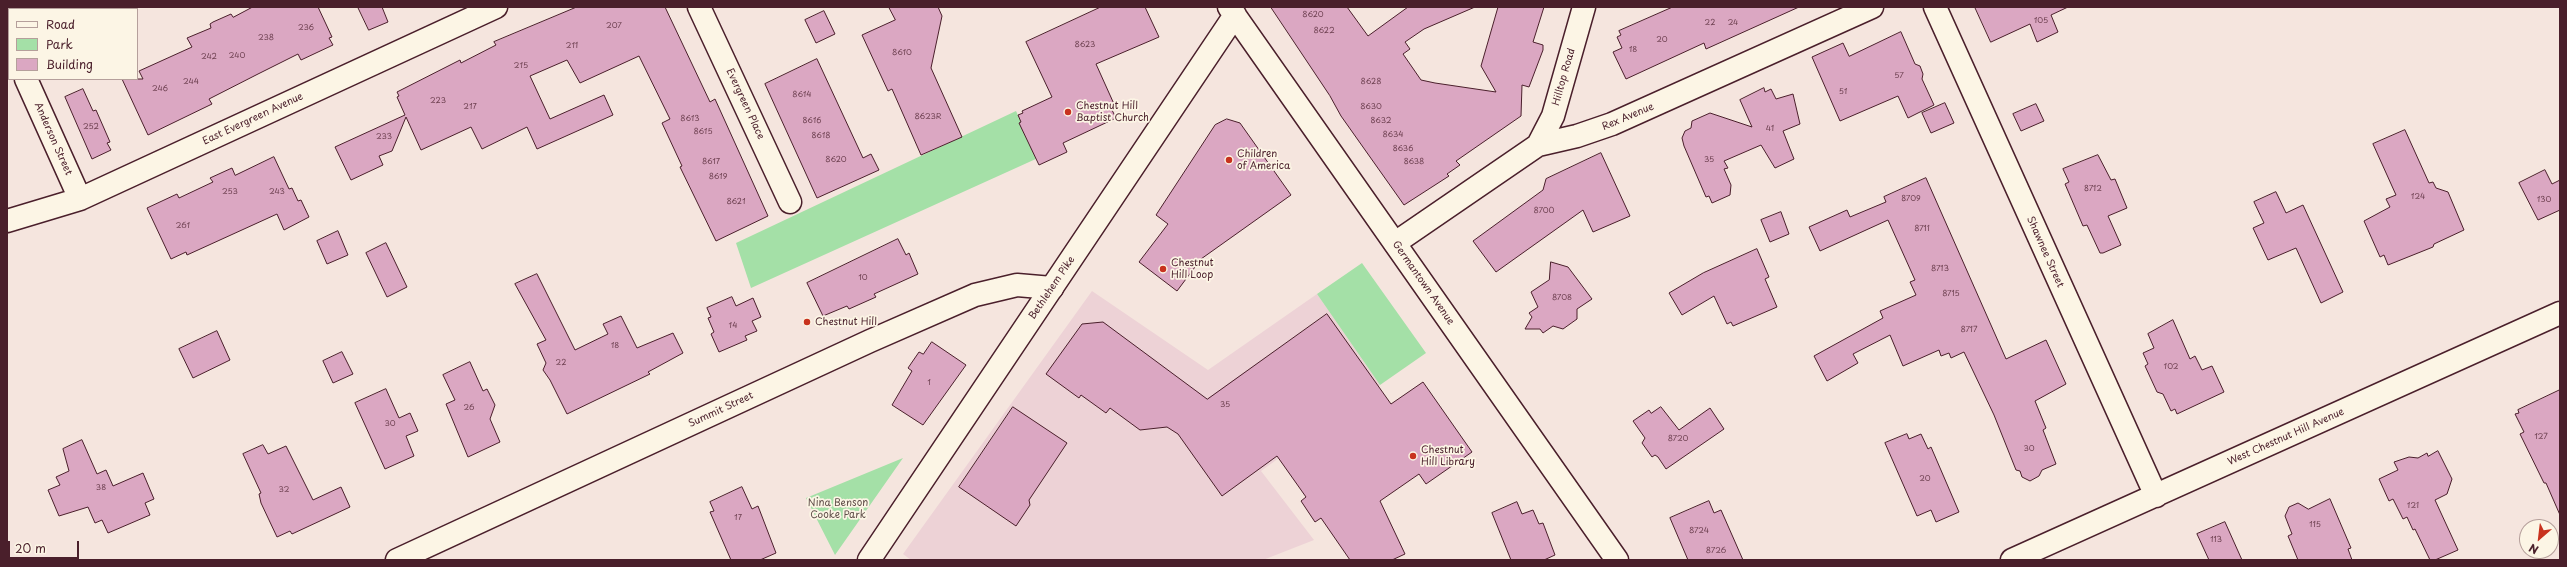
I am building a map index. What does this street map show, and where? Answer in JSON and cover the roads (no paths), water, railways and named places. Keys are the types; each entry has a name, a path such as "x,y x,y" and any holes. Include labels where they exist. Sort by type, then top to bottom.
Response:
{"street":[{"name":"East Evergreen Avenue","path":"7,221 80,199 496,7"},
{"name":"Evergreen Place","path":"699,7 790,202"},
{"name":"Hilltop Road","path":"1538,146 1553,116 1584,7"},
{"name":"Rex Avenue","path":"1395,243 1538,146 1577,136 1612,124 1872,7"},
{"name":"Shawnee Street","path":"1935,7 2156,496"},
{"name":"Germantown Avenue","path":"1232,11 1617,560"},
{"name":"Bethlehem Pike","path":"869,560 1052,288 1232,11"},
{"name":"Anderson Street","path":"26,80 80,199"},
{"name":"Summit Street","path":"397,560 856,347 975,295 1017,285 1052,288"},
{"name":"West Chestnut Hill Avenue","path":"2012,560 2560,313"}],"place":[{"name":"Chestnut Hill Baptist Church","path":"1068,112"},
{"name":"Children of America","path":"1229,160"},
{"name":"Chestnut Hill Loop","path":"1163,269"},
{"name":"Chestnut Hill","path":"807,322"},
{"name":"Chestnut Hill Library","path":"1413,456"}],"park label":[{"name":"Nina Benson Cooke Park","path":"838,508"}]}
